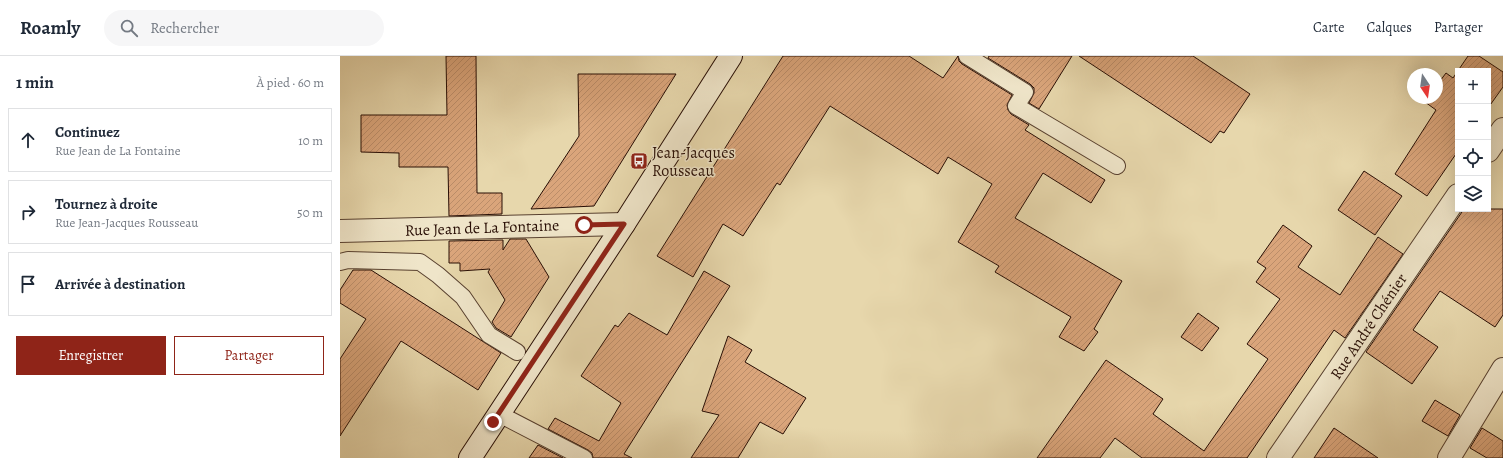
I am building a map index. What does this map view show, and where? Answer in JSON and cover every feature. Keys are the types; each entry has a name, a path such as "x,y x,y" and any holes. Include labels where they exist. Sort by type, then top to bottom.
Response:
{"street":[{"path":"470,458 624,224 731,56"},
{"path":"1491,147 1503,129"},
{"name":"Rue André Chénier","path":"1278,458 1455,199"},
{"name":"Rue Jean de La Fontaine","path":"340,231 624,224"},
{"path":"1449,458 1503,369"}],"lane":[{"path":"967,56 1025,92 1016,106 1117,166"},
{"path":"340,262 348,260 420,262 438,275 463,297 489,335 517,352"},
{"path":"499,414 584,458"}],"building":[{"path":"446,56 476,56 477,193 502,193 502,214 449,216 448,167 399,167 399,153 361,152 361,115 447,115"},
{"path":"783,56 909,56 943,78 958,56 959,61 962,64 1012,95 1007,105 1008,110 1011,114 1029,125 1025,130 1105,180 1091,203 1043,173 1015,218 1122,281 1094,329 1098,332 1084,351 1059,337 1071,317 995,272 999,266 958,242 992,184 948,157 938,174 830,106 780,185 777,183 743,236 723,224 693,277 657,256"},
{"path":"989,56 1072,56 1039,109 1029,103 1034,93 1034,88 988,58"},
{"path":"1079,56 1193,56 1250,94 1224,133 1220,131 1211,143"},
{"path":"1468,56 1479,56 1503,72 1503,87 1491,104 1491,68 1460,68"},
{"path":"1446,73 1453,78 1455,75 1455,155 1427,196 1395,174 1436,110 1428,104 1443,104 1443,77"},
{"path":"578,74 676,74 594,206 531,209 579,136"},
{"path":"1364,171 1402,196 1375,235 1338,210"},
{"path":"1491,209 1503,209 1503,315 1495,327 1440,291 1413,330 1438,347 1412,384 1366,352 1462,212 1491,212"},
{"path":"1283,225 1312,246 1298,267 1340,295 1378,237 1403,254 1345,338 1334,330 1247,458 1142,458 1115,438 1100,458 1037,458 1106,360 1163,399 1153,414 1204,451 1268,359 1247,344 1280,299 1256,282 1266,268 1257,262"},
{"path":"510,239 526,239 549,277 511,337 496,328 492,322 505,300 488,272 490,269 460,271 460,263 449,263 449,241 503,240 503,250"},
{"path":"353,270 371,270 501,353 478,390 401,341 340,436 340,359 366,319 340,303 340,290"},
{"path":"704,271 730,286 624,454 632,458 593,458 592,453 588,450 548,429 555,418 599,441 621,403 581,376 615,325 618,327 629,313 667,335"},
{"path":"1198,313 1219,328 1202,351 1181,337"},
{"path":"728,336 752,350 745,362 806,398 783,434 760,422 738,458 691,458 719,415 702,411"},
{"path":"1435,400 1460,415 1448,436 1422,421"},
{"path":"1334,428 1378,458 1314,458"},
{"path":"1482,428 1503,441 1503,458 1487,458 1470,448"},
{"path":"538,445 563,458 529,458"}],"place":[{"name":"Jean-Jacques Rousseau","path":"639,161"}],"route":[{"path":"493,422 624,224 584,225"}]}
